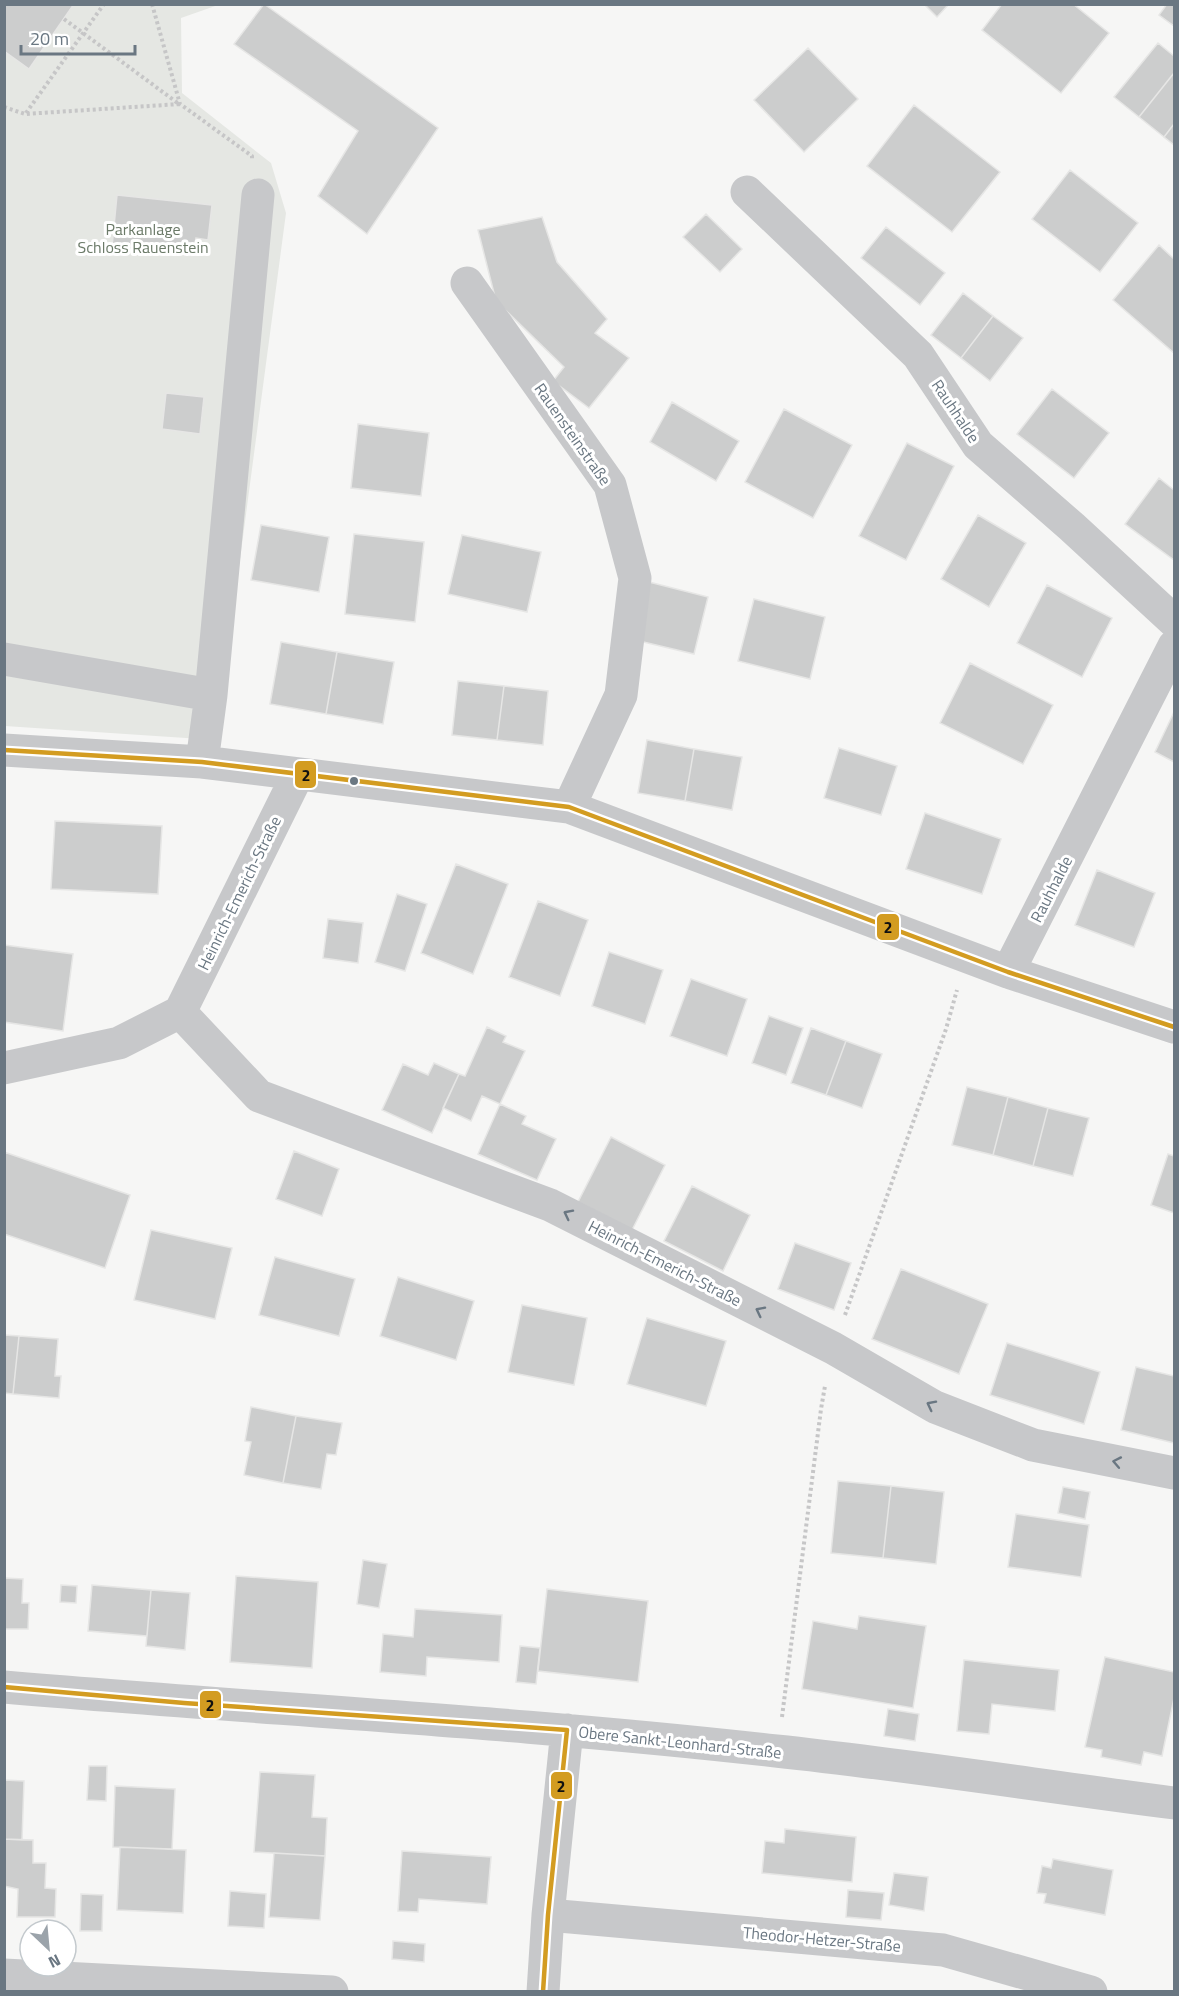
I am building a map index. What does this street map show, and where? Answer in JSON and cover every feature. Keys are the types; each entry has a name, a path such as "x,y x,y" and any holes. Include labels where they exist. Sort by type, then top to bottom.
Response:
{"street":[{"name":"Rauhhalde","path":"747,192 918,355 978,445 1174,621"},
{"path":"202,762 212,695 258,195"},
{"name":"Rauensteinstraße","path":"467,283 610,485 635,578 621,695 569,807"},
{"name":"Rauhhalde","path":"1008,972 1174,646"},
{"path":"4,659 212,695"},
{"path":"4,750 202,762 569,807 1008,972 1174,1027"},
{"name":"Heinrich-Emerich-Straße","path":"298,774 180,1012 259,1096 550,1205 833,1348 935,1407 1033,1445 1174,1473"},
{"path":"4,1068 119,1043 180,1012"},
{"name":"Obere Sankt-Leonhard-Straße","path":"4,1688 567,1730 777,1751 1174,1803"},
{"path":"543,1992 548,1915 567,1730"},
{"name":"Theodor-Hetzer-Straße","path":"548,1915 943,1950 1091,1992"},
{"path":"4,1975 332,1992"}],"path":[{"path":"25,114 84,35 104,4"},
{"path":"152,4 180,104"},
{"path":"64,19 252,156 258,195"},
{"path":"4,107 25,114 180,104"},
{"path":"833,1348 946,1029 966,956"},
{"path":"777,1751 821,1408"}],"green space":[{"name":"Parkanlage Schloss Rauenstein","path":"5,5 218,5 181,18 182,93 271,163 286,213 216,740 5,726"}],"building":[{"path":"4,4 74,4 29,69 4,51"},
{"path":"264,4 438,128 367,234 318,196 358,131 234,44"},
{"path":"924,4 949,4 937,17"},
{"path":"1002,4 1073,4 1109,33 1061,93 982,30"},
{"path":"1167,4 1174,4 1174,26 1159,15"},
{"path":"1158,43 1174,56 1174,73 1139,117 1114,97"},
{"path":"808,48 858,99 804,152 754,100"},
{"path":"1174,73 1174,124 1164,137 1139,117"},
{"path":"914,105 1000,172 952,232 867,166"},
{"path":"1174,124 1174,145 1164,137"},
{"path":"1070,170 1138,223 1100,272 1032,219"},
{"path":"117,195 212,205 208,240 196,238 194,256 112,247"},
{"path":"706,214 742,249 720,272 683,237"},
{"path":"542,217 557,262 607,319 595,333 629,358 589,408 553,381 564,367 496,301 478,230"},
{"path":"886,227 945,273 920,305 861,258"},
{"path":"1159,245 1174,259 1174,353 1113,300"},
{"path":"963,293 993,316 961,358 931,335"},
{"path":"993,316 1023,338 990,381 961,358"},
{"path":"1052,389 1109,433 1074,478 1017,434"},
{"path":"166,393 204,397 200,434 162,429"},
{"path":"672,402 739,441 716,481 650,442"},
{"path":"784,409 852,445 813,518 745,482"},
{"path":"358,424 429,433 421,496 351,488"},
{"path":"907,443 954,466 906,560 859,536"},
{"path":"1159,478 1174,490 1174,560 1125,524"},
{"path":"978,515 1026,543 989,607 941,579"},
{"path":"261,525 329,537 319,592 251,580"},
{"path":"354,534 424,542 415,622 345,614"},
{"path":"462,535 541,552 527,612 448,594"},
{"path":"649,582 708,597 694,654 635,640"},
{"path":"1047,585 1112,618 1082,677 1017,643"},
{"path":"754,599 825,617 810,679 738,661"},
{"path":"281,642 337,652 326,714 270,704"},
{"path":"337,652 394,662 383,724 326,714"},
{"path":"970,663 1053,705 1023,764 940,723"},
{"path":"458,681 504,686 497,740 452,735"},
{"path":"504,686 548,691 543,745 497,740"},
{"path":"1174,712 1174,762 1155,752"},
{"path":"647,740 694,749 685,801 638,793"},
{"path":"839,748 897,766 881,815 824,798"},
{"path":"694,749 742,757 732,810 685,801"},
{"path":"925,813 1001,839 982,894 906,869"},
{"path":"55,821 162,826 158,894 51,889"},
{"path":"456,864 508,884 473,974 421,953"},
{"path":"1097,870 1155,893 1134,947 1075,925"},
{"path":"397,894 427,904 405,971 375,962"},
{"path":"538,901 588,920 560,996 509,977"},
{"path":"328,919 363,923 358,963 323,958"},
{"path":"4,945 73,954 63,1031 4,1022"},
{"path":"609,952 663,970 645,1024 592,1006"},
{"path":"691,979 747,999 727,1056 670,1036"},
{"path":"769,1016 803,1028 786,1075 752,1063"},
{"path":"487,1027 506,1036 503,1042 525,1051 500,1104 482,1096 471,1121 443,1108 459,1074 465,1076"},
{"path":"811,1028 846,1041 826,1095 791,1083"},
{"path":"846,1041 882,1054 862,1108 826,1095"},
{"path":"434,1063 459,1074 432,1133 382,1110 403,1064 428,1075"},
{"path":"967,1087 1008,1097 993,1155 952,1145"},
{"path":"1008,1097 1048,1108 1033,1166 993,1155"},
{"path":"500,1104 526,1116 522,1124 556,1139 537,1180 478,1154"},
{"path":"1048,1108 1089,1118 1073,1176 1033,1166"},
{"path":"611,1137 665,1165 632,1230 578,1202"},
{"path":"294,1151 339,1169 322,1216 276,1199"},
{"path":"4,1152 130,1195 105,1268 4,1234"},
{"path":"1168,1154 1174,1156 1174,1213 1151,1205"},
{"path":"692,1186 750,1215 723,1271 664,1241"},
{"path":"151,1230 232,1248 215,1319 134,1300"},
{"path":"795,1243 851,1263 834,1310 778,1289"},
{"path":"275,1257 355,1279 339,1336 259,1315"},
{"path":"901,1269 988,1304 959,1374 872,1339"},
{"path":"398,1277 474,1301 456,1360 380,1336"},
{"path":"522,1305 587,1318 574,1385 508,1372"},
{"path":"647,1318 726,1341 706,1406 627,1384"},
{"path":"4,1335 19,1336 13,1394 4,1393"},
{"path":"19,1336 58,1339 55,1376 61,1376 59,1398 13,1394"},
{"path":"1007,1343 1100,1372 1084,1424 990,1395"},
{"path":"1136,1367 1174,1376 1174,1443 1121,1430"},
{"path":"251,1407 296,1416 283,1483 244,1475 251,1442 245,1441"},
{"path":"296,1416 342,1423 336,1455 327,1454 321,1489 283,1483"},
{"path":"838,1481 891,1486 883,1558 831,1553"},
{"path":"891,1486 944,1492 936,1564 883,1558"},
{"path":"1063,1487 1090,1492 1085,1519 1058,1513"},
{"path":"1016,1514 1089,1525 1081,1577 1008,1567"},
{"path":"363,1560 387,1564 379,1608 357,1604"},
{"path":"236,1576 318,1582 312,1668 230,1662"},
{"path":"4,1578 23,1579 22,1603 29,1603 28,1629 4,1629"},
{"path":"61,1585 77,1586 76,1603 60,1602"},
{"path":"92,1585 151,1590 147,1636 88,1631"},
{"path":"547,1589 648,1601 638,1682 538,1671"},
{"path":"151,1590 190,1593 185,1650 146,1646"},
{"path":"415,1609 502,1615 499,1662 427,1657 426,1676 380,1672 383,1634 413,1637"},
{"path":"859,1616 926,1626 913,1708 802,1689 813,1621 857,1629"},
{"path":"520,1646 540,1648 536,1684 516,1682"},
{"path":"1105,1657 1174,1672 1174,1698 1162,1756 1144,1752 1141,1765 1101,1757 1102,1750 1085,1747"},
{"path":"964,1660 1059,1670 1055,1711 992,1704 989,1734 957,1731"},
{"path":"888,1709 919,1714 915,1741 884,1736"},
{"path":"89,1766 107,1766 106,1801 87,1800"},
{"path":"260,1772 315,1775 312,1817 327,1818 325,1856 254,1852"},
{"path":"4,1780 24,1781 22,1840 4,1839"},
{"path":"115,1786 175,1789 172,1849 113,1847"},
{"path":"785,1829 856,1837 852,1882 762,1873 765,1841 784,1843"},
{"path":"4,1839 33,1840 33,1863 46,1863 45,1888 56,1889 55,1917 17,1917 18,1889 4,1886"},
{"path":"120,1847 186,1850 183,1913 117,1910"},
{"path":"402,1851 491,1857 487,1904 419,1899 418,1912 398,1911"},
{"path":"274,1853 325,1856 320,1920 269,1917"},
{"path":"1053,1859 1113,1870 1105,1915 1044,1903 1046,1894 1037,1893 1042,1866 1051,1868"},
{"path":"894,1873 928,1877 924,1911 889,1905"},
{"path":"848,1890 884,1893 881,1920 846,1917"},
{"path":"230,1891 266,1894 264,1928 228,1926"},
{"path":"81,1894 103,1895 102,1931 80,1931"},
{"path":"393,1941 425,1944 424,1962 392,1959"}],"transit line":[{"name":"2","path":"4,750 202,762 569,807 1008,972 1174,1027"},
{"name":"2","path":"4,1687 184,1703 567,1730 548,1915 543,1992"}]}
